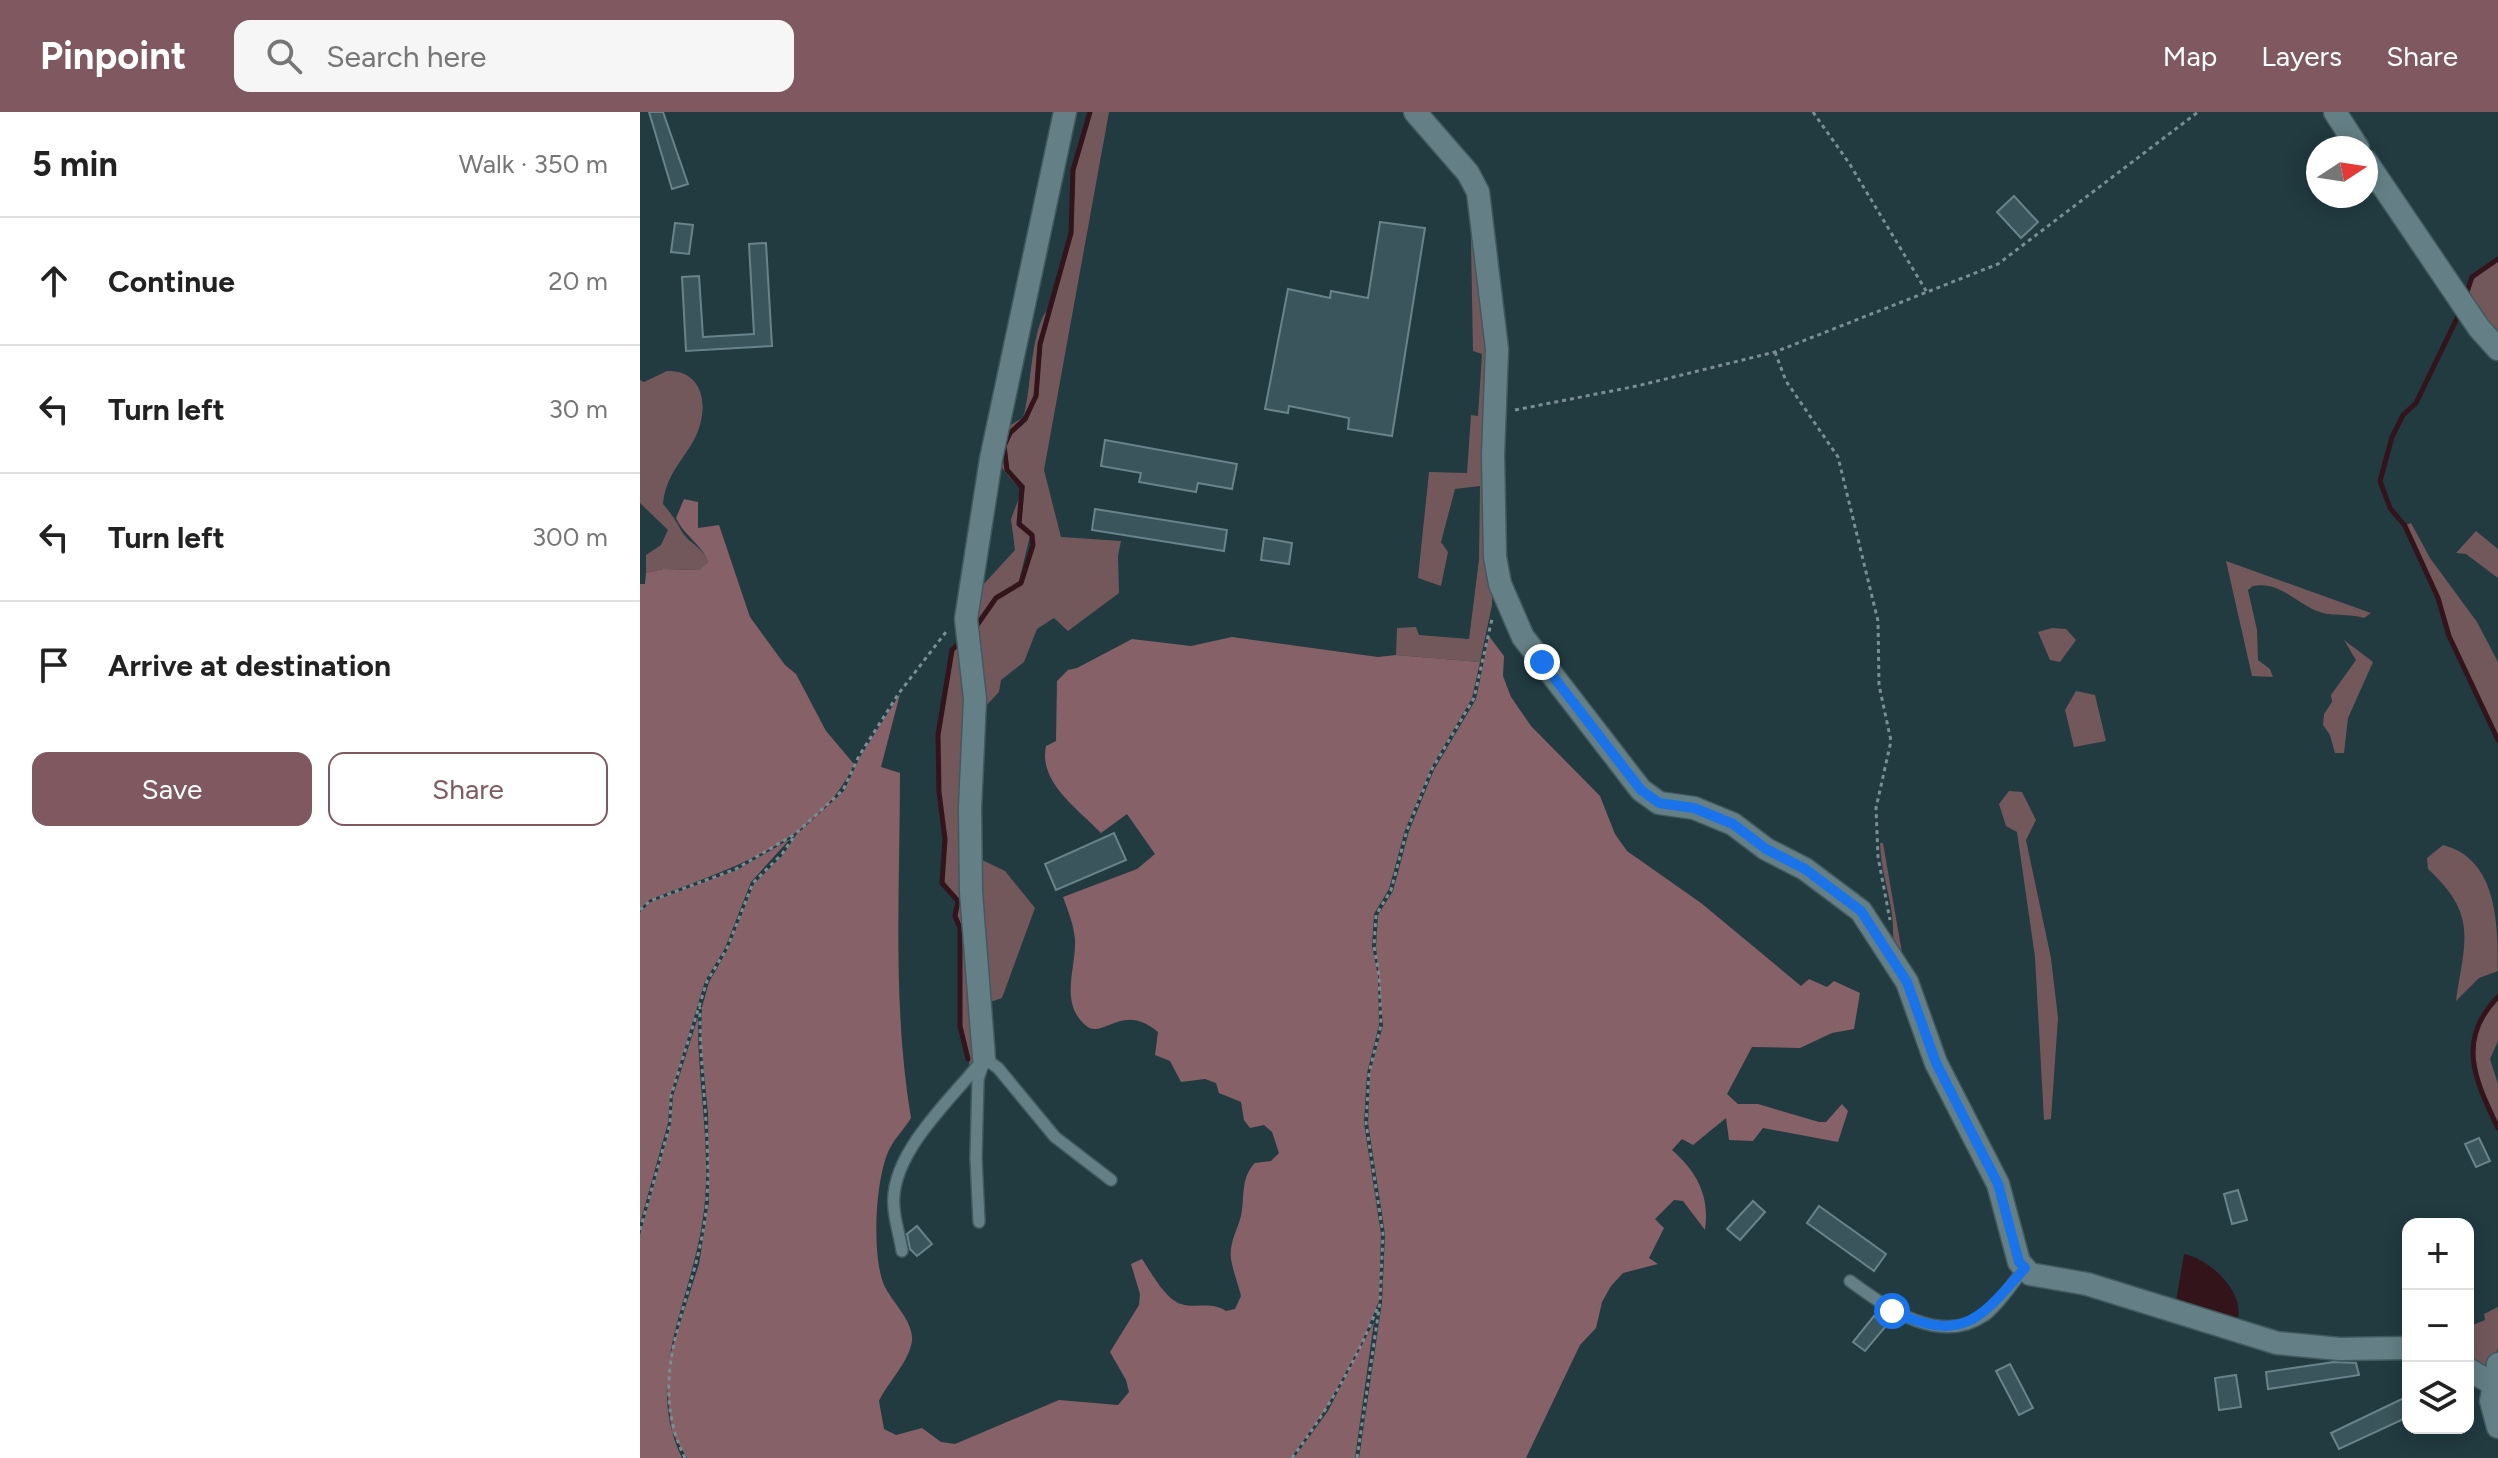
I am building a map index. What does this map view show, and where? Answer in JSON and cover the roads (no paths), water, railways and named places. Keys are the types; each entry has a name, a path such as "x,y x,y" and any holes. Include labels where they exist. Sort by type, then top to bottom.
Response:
{"street":[{"path":"984,1058 971,892 970,808 975,699 966,619 991,459 1065,112"},
{"path":"1415,112 1468,173 1478,192 1497,349 1495,557 1500,584 1523,637 1641,790 1659,803 1694,808 1733,824 1758,844 1805,869 1861,911 1907,982 1936,1063 1998,1184 2019,1262 2030,1274 2087,1284 2277,1343 2340,1349 2402,1348"},
{"path":"2335,112 2350,136"},
{"path":"2378,179 2463,304 2498,349"},
{"path":"2474,1370 2496,1374 2491,1401 2498,1427"}],"lane":[{"path":"984,1058 998,1068 1055,1137 1111,1180"},
{"path":"979,1222 976,1158 978,1079 984,1058"},
{"path":"902,1251 893,1205 901,1171 920,1132 951,1101 984,1058"},
{"path":"1850,1281 1892,1311 1911,1320 1955,1326 1984,1315 2025,1268"}],"waterway":[{"path":"975,628 996,598 1021,583 1033,545 1032,535 1019,524 1022,487 1007,470 1004,446 1010,433 1025,419 1036,396 1040,344 1071,233 1073,170 1090,112"},
{"path":"2466,295 2472,277 2498,259"},
{"path":"2460,312 2416,403 2403,415 2392,437 2380,481 2390,508 2405,526 2438,598 2449,636 2498,740"},
{"path":"959,643 952,650 938,735 939,792 945,839 942,883 958,901 955,916 960,928 960,1026 968,1059"},
{"path":"2498,997 2485,1013 2473,1045 2477,1078 2498,1128"}]}
